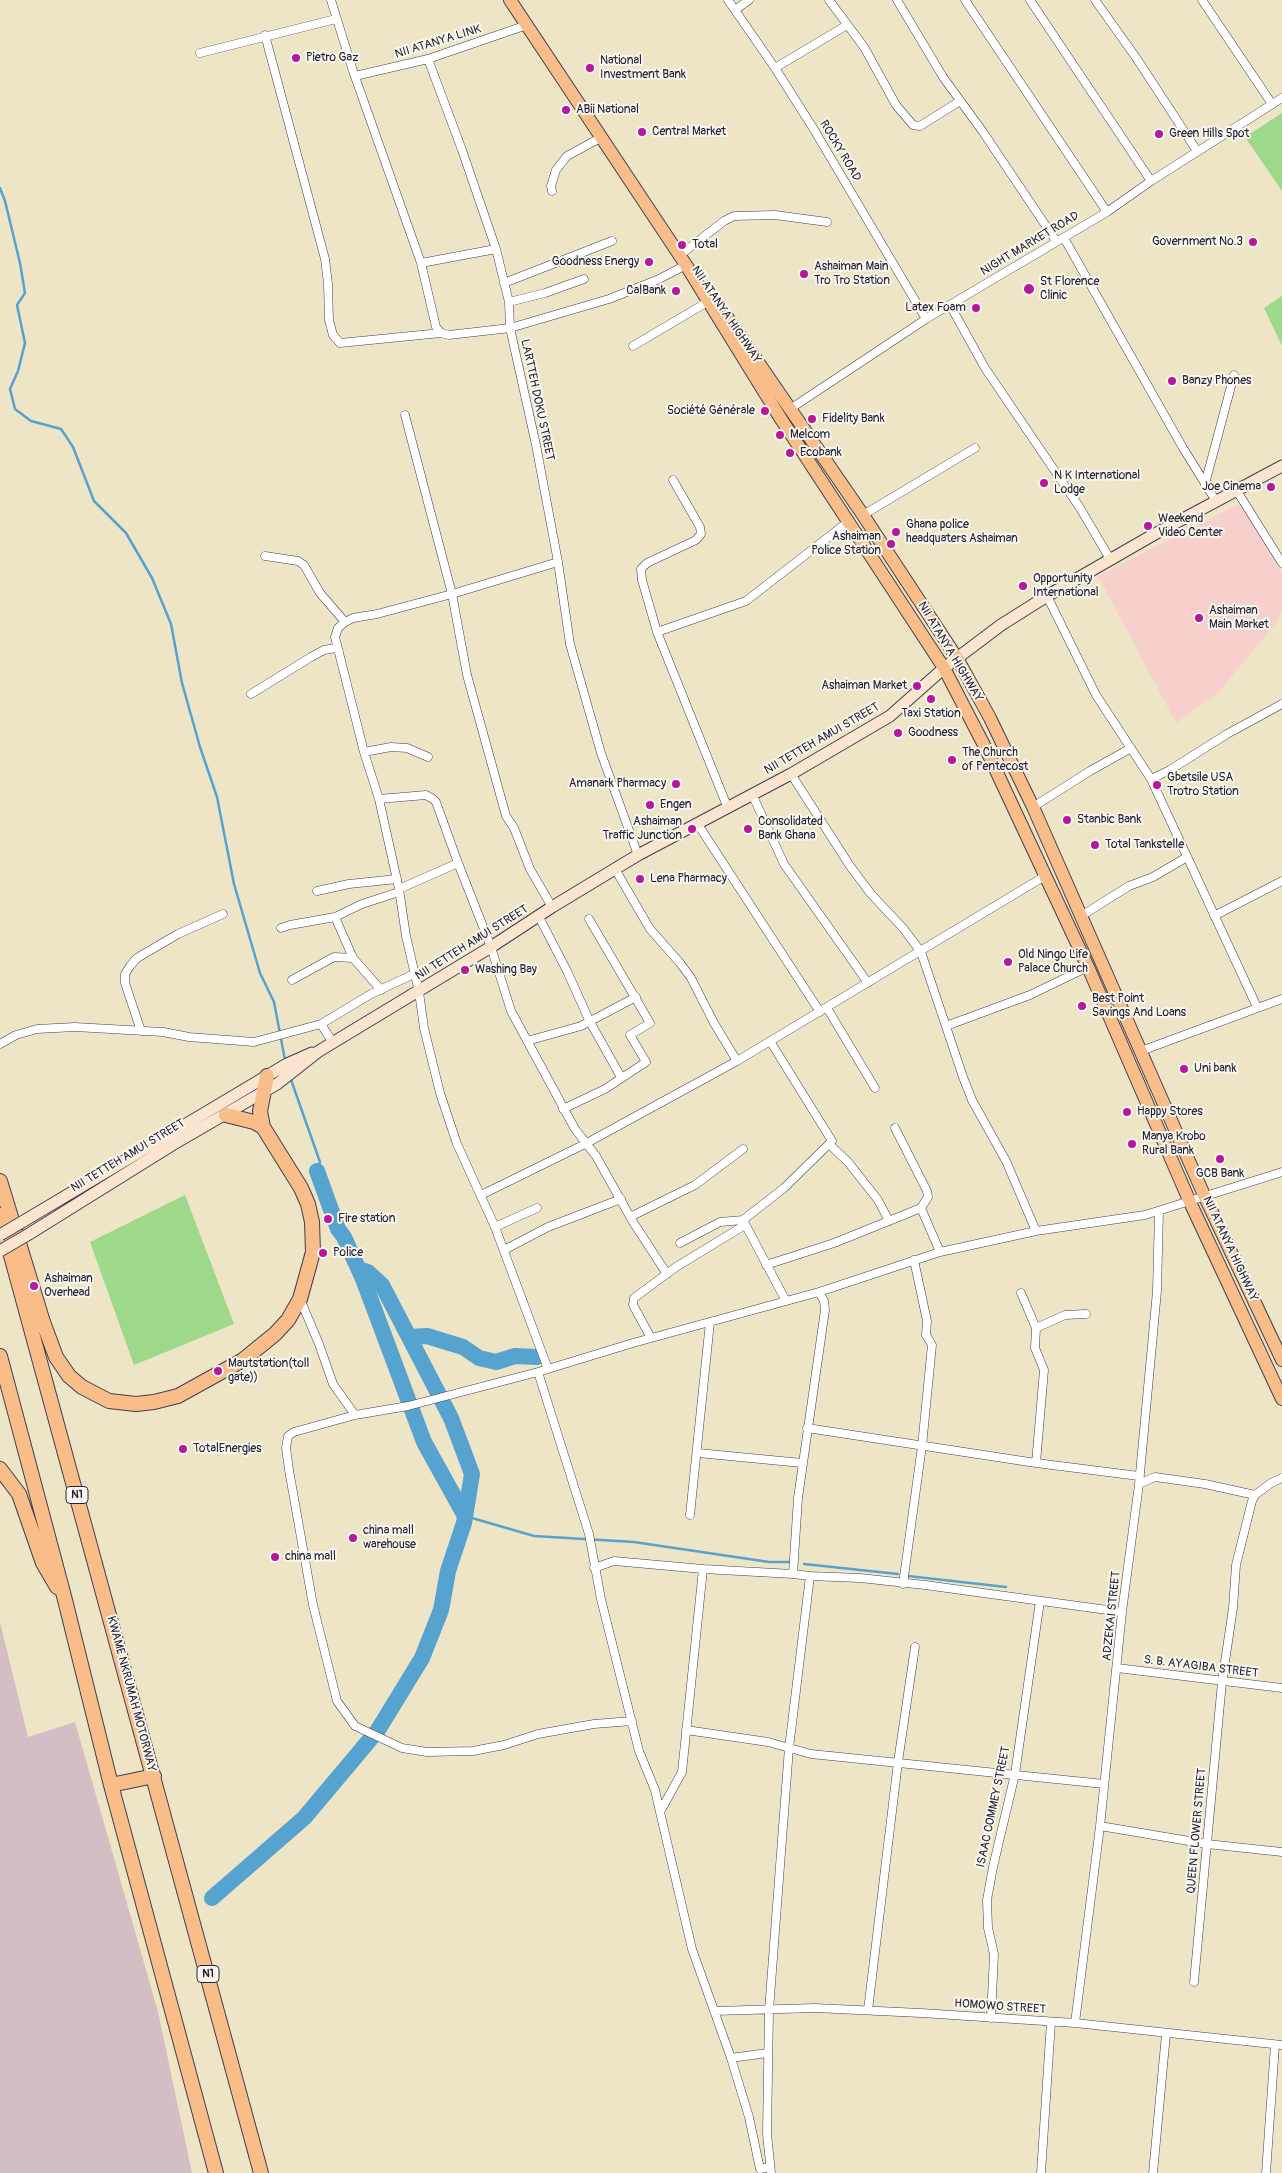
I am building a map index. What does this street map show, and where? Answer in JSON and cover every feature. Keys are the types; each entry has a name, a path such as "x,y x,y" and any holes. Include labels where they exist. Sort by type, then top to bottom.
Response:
{"highway":[{"path":"0,1181 43,1322 56,1357 75,1382 99,1398 109,1401 136,1404 178,1396 220,1374 249,1355 275,1334 288,1320 300,1299 313,1252 312,1222 308,1204 301,1188 263,1127 260,1112 267,1076"},
{"path":"226,1115 263,1127"},
{"name":"KWAME NKRUMAH MOTORWAY","path":"0,1215 261,2173"},
{"path":"0,1356 65,1600 111,1785 216,2173"},
{"path":"0,1469 19,1494 43,1563 65,1600"},
{"path":"111,1785 154,1776"}],"main road":[{"path":"510,0 685,258 781,419 944,668 985,747 1044,876 1088,966 1189,1200 1282,1398"},
{"name":"NII ATANYA HIGHWAY","path":"518,0 685,258 863,515 957,658 990,718 1033,807 1204,1195 1282,1360"},
{"name":"NII TETTEH AMUI STREET","path":"0,1251 172,1145 263,1093 289,1076 319,1051 419,992 552,907 638,855 727,806 791,774 890,716 957,658 1001,625 1047,596 1110,559 1282,466"},
{"path":"0,1235 298,1058 319,1051"}],"street":[{"path":"331,0 355,76 420,263 436,327 442,333"},
{"name":"ROCKY ROAD","path":"728,0 775,68 870,223 926,319"},
{"path":"735,10 749,0"},
{"path":"829,0 874,63 896,105 913,125 920,126 960,101"},
{"path":"897,0 942,77 1060,239 1216,501"},
{"path":"965,0 1107,212"},
{"path":"1030,0 1151,181"},
{"path":"1095,0 1137,59 1197,151"},
{"path":"1202,0 1272,104"},
{"path":"200,53 265,35 336,19"},
{"name":"NII ATANYA LINK","path":"355,76 428,59 527,25"},
{"path":"775,68 847,25"},
{"name":"LARTTEH DOKU STREET","path":"265,35 325,259 329,320 333,336 340,343 442,333 449,335 510,328 536,445 558,562 570,644 601,753 638,855"},
{"path":"428,59 496,249 510,302 510,328 609,299 657,280 734,216 775,215 826,222"},
{"name":"NIGHT MARKET ROAD","path":"790,409 926,319 1107,212 1197,151 1282,98"},
{"path":"552,191 551,186 556,170 567,156 602,137"},
{"path":"504,284 612,241"},
{"path":"420,263 496,249"},
{"path":"510,302 545,293 584,279"},
{"path":"633,346 709,301"},
{"path":"950,305 985,368 1080,508 1110,559"},
{"path":"1206,484 1234,375"},
{"path":"405,415 452,594 467,675 506,816 514,828 530,869 552,907"},
{"path":"863,515 975,448"},
{"path":"673,480 700,527 701,534 696,540 647,563 641,569 642,580 657,632 727,806"},
{"path":"1237,491 1282,563"},
{"path":"657,632 746,601 849,521"},
{"path":"265,556 298,561 304,565 320,593 345,622"},
{"path":"548,1368 495,1227 457,1144 440,1093 424,1028 397,879 379,800 364,752 336,648 335,637 338,628 353,618 377,614 452,594 558,562"},
{"path":"1047,596 1096,694 1151,779 1257,1007"},
{"path":"252,694 311,657 324,650 336,648"},
{"path":"1151,779 1170,770 1228,734 1282,706"},
{"path":"364,752 392,747 407,748 428,757"},
{"path":"1033,807 1131,748"},
{"path":"791,774 850,866 876,900 903,928 921,952 972,1100 1006,1161 1036,1231"},
{"path":"752,794 784,864 868,983"},
{"path":"379,800 426,795 436,802 491,947 506,997 527,1041 584,1144 596,1156 630,1216 667,1274"},
{"path":"696,823 875,1088"},
{"path":"1081,916 1130,886 1153,877 1187,857"},
{"path":"281,928 290,924 335,917 399,890 420,878 458,863"},
{"path":"615,870 650,929 691,978 714,1023 737,1061"},
{"path":"481,1195 584,1144 737,1061 921,952 1044,876"},
{"path":"317,891 349,884 397,879"},
{"path":"1214,916 1282,882"},
{"path":"141,1031 125,983 125,974 130,966 137,958 178,934 223,914"},
{"path":"335,917 353,958 381,990"},
{"path":"539,917 567,971 590,1022 621,1077"},
{"path":"564,1109 605,1089 646,1062 630,1035 650,1023 590,919"},
{"path":"292,980 334,957 353,958"},
{"path":"946,1026 1030,995 1088,966"},
{"path":"0,1044 16,1035 37,1029 75,1028 141,1031 248,1042 321,1024 365,998 414,974"},
{"path":"527,1041 590,1022 636,997"},
{"path":"1141,1051 1282,999"},
{"path":"321,1024 333,1043"},
{"path":"651,1338 633,1305 634,1298 744,1223 830,1145 831,1138 770,1041"},
{"path":"766,1265 834,1243 921,1208 928,1197 927,1191 895,1128"},
{"path":"830,1145 848,1162 878,1200 889,1220"},
{"path":"630,1216 695,1185 743,1149"},
{"path":"632,1721 594,1724 544,1733 504,1745 464,1752 428,1752 402,1748 355,1726 337,1701 313,1605 286,1448 288,1436 294,1432 355,1415 408,1406 538,1372 651,1338 818,1292 940,1252 1036,1231 1125,1219 1159,1211 1204,1195 1282,1172"},
{"path":"504,1250 548,1227 621,1199"},
{"path":"495,1227 538,1208"},
{"path":"921,1208 940,1252"},
{"name":"ADZEKAI STREET","path":"1075,2023 1100,1826 1122,1612 1139,1480 1157,1291 1159,1211"},
{"path":"680,1243 720,1222 744,1223"},
{"path":"744,1223 786,1301"},
{"path":"903,1584 922,1446 932,1346 926,1335 927,1321 914,1260"},
{"path":"793,1574 802,1463 825,1310 824,1301 818,1292"},
{"path":"1021,1293 1036,1328 1035,1348 1044,1370 1036,1463"},
{"path":"300,1299 333,1384 355,1415"},
{"path":"1036,1328 1065,1315 1086,1314"},
{"path":"690,1516 710,1322"},
{"path":"538,1372 589,1538 594,1568 639,1751 655,1790 689,1940 731,2058 749,2117 760,2169 771,2170 767,2134 769,2010 789,1748 810,1576"},
{"path":"807,1428 1139,1480 1155,1477 1205,1484 1255,1496 1282,1478"},
{"path":"698,1453 802,1463"},
{"name":"QUEEN FLOWER STREET","path":"1194,1982 1222,1682 1233,1608 1236,1565 1249,1508 1255,1496"},
{"path":"594,1568 614,1561 703,1569 860,1578 1122,1612"},
{"path":"660,1812 682,1772 703,1569"},
{"name":"ISAAC COMMEY STREET","path":"991,2018 994,1954 988,1928 987,1900 1014,1774 1040,1601"},
{"path":"868,2010 898,1762 915,1647"},
{"name":"S. B. AYAGIBA STREET","path":"1117,1668 1282,1688"},
{"path":"686,1730 768,1742 811,1754 1104,1784"},
{"path":"1100,1826 1207,1844 1282,1852"},
{"name":"HOMOWO STREET","path":"714,2012 815,2008 868,2010 1075,2023 1278,2045"},
{"path":"1041,2173 1051,2022"},
{"path":"1153,2173 1166,2034"},
{"path":"1266,2173 1278,2045"},
{"path":"731,2058 767,2054"}],"shaded area":[{"name":"Ashaiman Main Market","path":"1241,503 1282,574 1282,611 1275,624 1218,693 1176,723 1098,576"},
{"path":"0,1622 28,1737 75,1722 158,2012 192,2173 0,2173"}],"green space":[{"path":"1282,113 1282,191 1245,137"},
{"path":"1282,296 1282,346 1264,308"},
{"path":"185,1195 234,1324 134,1365 90,1242"}],"waterway":[{"path":"0,188 20,263 25,293 17,305 25,343 18,371 10,389 15,409 31,421 61,429 73,447 94,501 126,533 152,578 171,624 182,683 200,747 217,797 234,884 260,973 274,1002 285,1060"},
{"path":"290,1077 320,1162 317,1171"},
{"path":"317,1171 338,1229 344,1237 363,1279 424,1442 465,1516"},
{"path":"212,1898 304,1818 378,1730 422,1658 441,1610 448,1571 464,1523 472,1474 451,1418 382,1285 368,1272 359,1269"},
{"path":"410,1337 427,1336 463,1347 479,1358 496,1362 515,1356 537,1357"},
{"path":"465,1516 534,1536 634,1542 769,1562 791,1562"},
{"path":"804,1564 898,1574"},
{"path":"908,1576 1006,1587"}],"place":[{"name":"Pietro Gaz","path":"296,58"},
{"name":"National Investment Bank","path":"590,68"},
{"name":"ABii National","path":"566,110"},
{"name":"Central Market","path":"642,132"},
{"name":"Green Hills Spot","path":"1159,134"},
{"name":"Government No.3","path":"1253,242"},
{"name":"Total","path":"682,245"},
{"name":"Goodness Energy","path":"649,262"},
{"name":"Ashaiman Main Tro Tro Station","path":"804,274"},
{"name":"St Florence Clinic","path":"1029,289"},
{"name":"CalBank","path":"676,291"},
{"name":"Latex Foam","path":"976,308"},
{"name":"Banzy Phones","path":"1172,381"},
{"name":"Société Générale","path":"765,411"},
{"name":"Fidelity Bank","path":"812,419"},
{"name":"Melcom","path":"780,435"},
{"name":"Ecobank","path":"790,453"},
{"name":"N K International Lodge","path":"1044,483"},
{"name":"Joe Cinema","path":"1271,487"},
{"name":"Weekend Video Center","path":"1148,526"},
{"name":"Ghana police headquaters Ashaiman","path":"896,532"},
{"name":"Ashaiman Police Station","path":"891,544"},
{"name":"Opportunity International","path":"1023,586"},
{"name":"Ashaiman Main Market","path":"1199,618"},
{"name":"Ashaiman Market","path":"917,686"},
{"name":"Taxi Station","path":"931,699"},
{"name":"Goodness","path":"898,733"},
{"name":"The Church of Pentecost","path":"952,760"},
{"name":"Amanark Pharmacy","path":"676,784"},
{"name":"Gbetsile USA Trotro Station","path":"1157,785"},
{"name":"Engen","path":"650,805"},
{"name":"Stanbic Bank","path":"1067,820"},
{"name":"Ashaiman Traffic Junction","path":"692,829"},
{"name":"Consolidated Bank Ghana","path":"748,829"},
{"name":"Total Tankstelle","path":"1095,845"},
{"name":"Lena Pharmacy","path":"640,879"},
{"name":"Old Ningo Life Palace Church","path":"1008,962"},
{"name":"Washing Bay","path":"465,970"},
{"name":"Best Point Savings And Loans","path":"1082,1006"},
{"name":"Uni bank","path":"1184,1069"},
{"name":"Happy Stores","path":"1127,1112"},
{"name":"Manya Krobo Rural Bank","path":"1132,1144"},
{"name":"GCB Bank","path":"1220,1159"},
{"name":"Fire station","path":"328,1219"},
{"name":"Police","path":"323,1253"},
{"name":"Ashaiman Overhead","path":"34,1286"},
{"name":"Mautstation(toll gate))","path":"218,1371"},
{"name":"TotalEnergies","path":"183,1449"},
{"name":"china mall warehouse","path":"353,1538"},
{"name":"china mall","path":"275,1557"}]}
